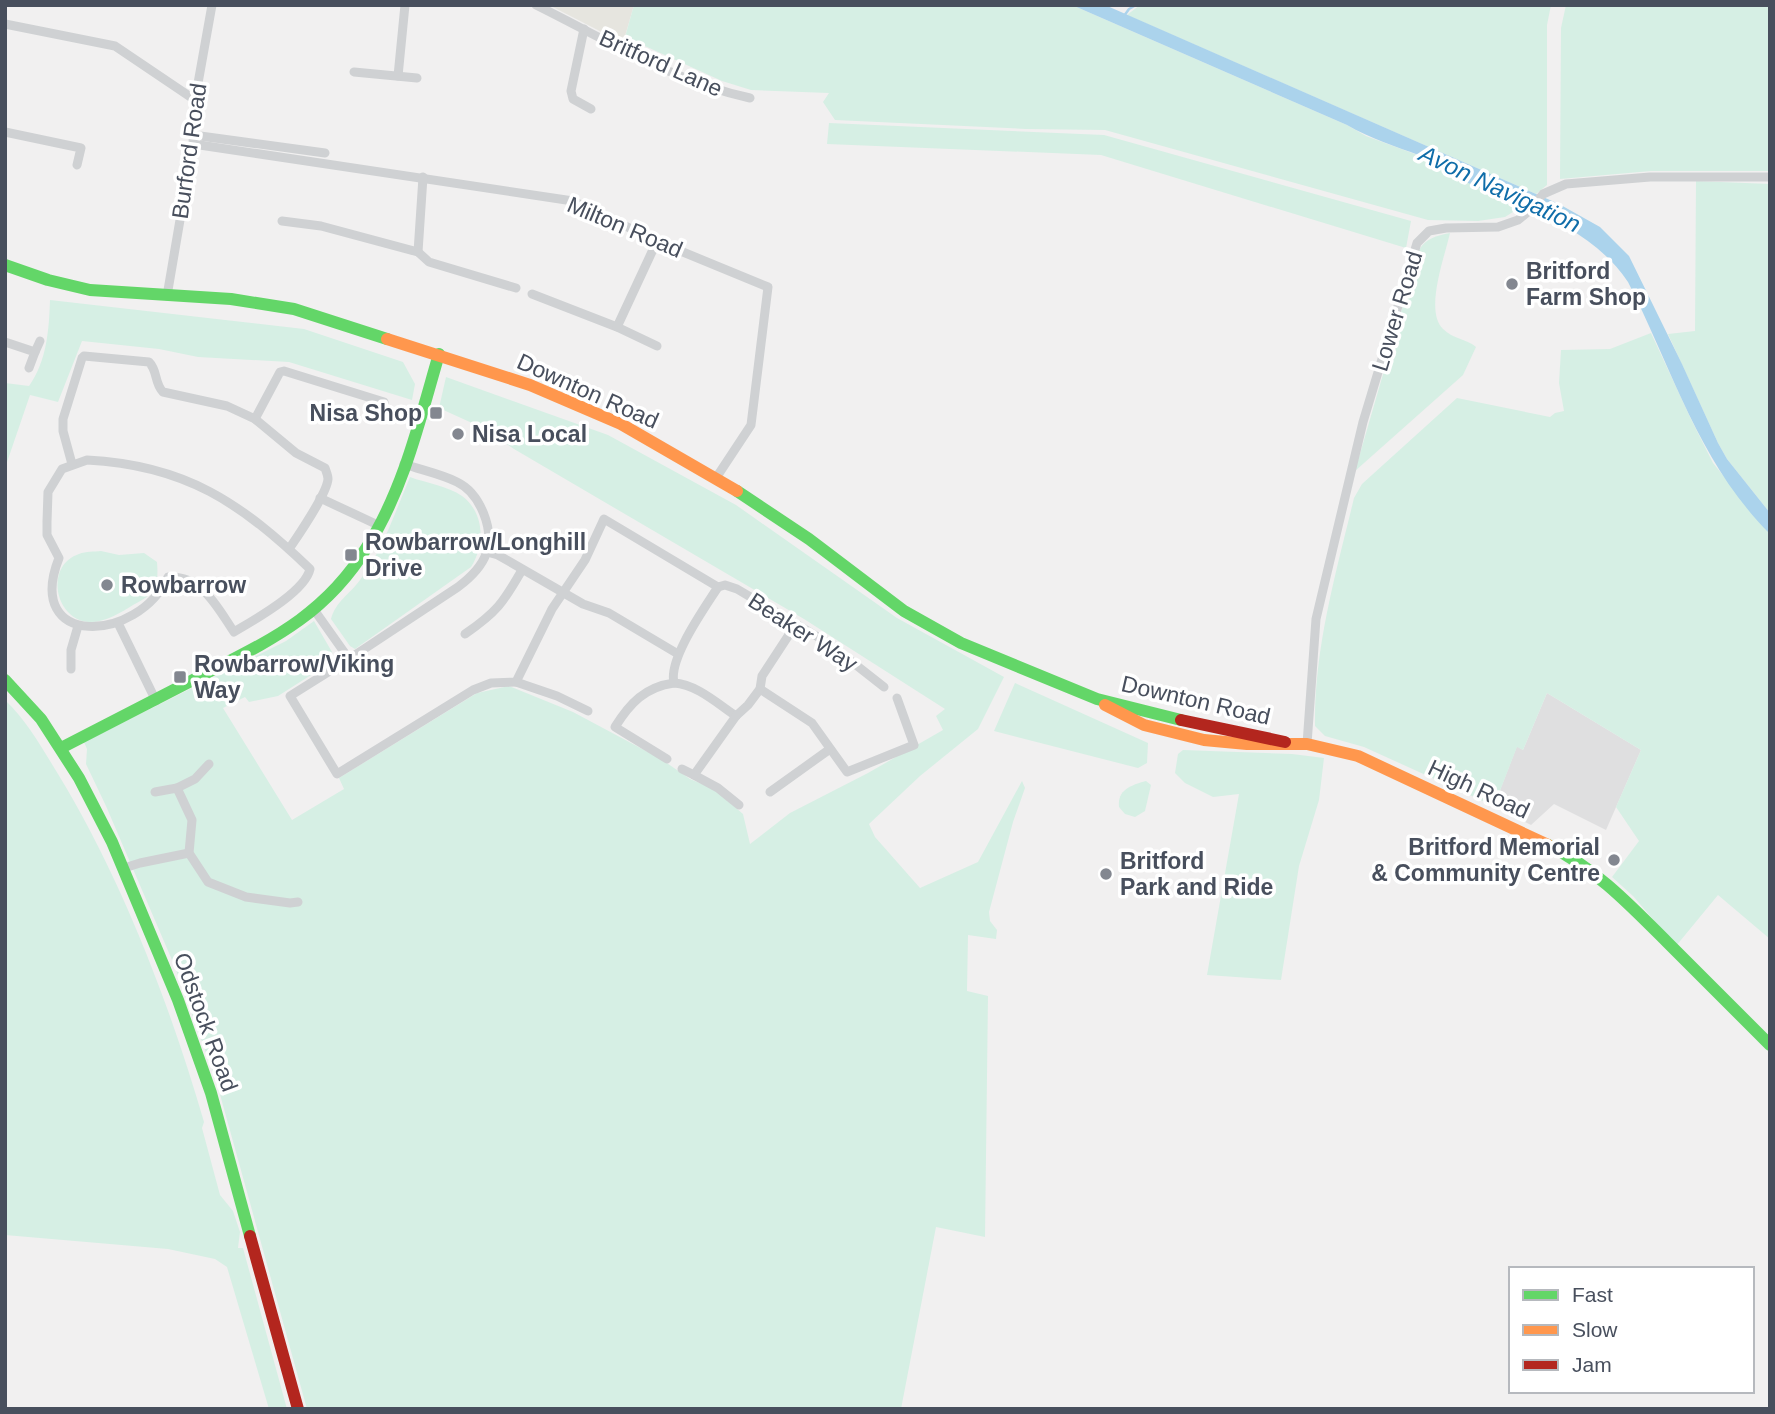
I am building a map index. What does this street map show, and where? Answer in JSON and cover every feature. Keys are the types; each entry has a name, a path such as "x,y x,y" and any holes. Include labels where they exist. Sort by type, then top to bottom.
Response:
{"main road":[{"name":"Downton Road","path":"5,265 48,280 90,290 231,299 294,310 530,385 621,424 716,478 784,521 923,623 997,660 1097,699 1170,718 1285,742 1307,744"},
{"path":"61,748 282,634 315,611 351,574 380,526 404,464 439,354"},
{"name":"Odstock Road","path":"5,680 41,719 61,748 94,807 124,868 199,1054 298,1409"},
{"name":"High Road","path":"1307,744 1374,763 1513,828 1578,862 1626,901 1770,1045"}],"street":[{"name":"Burford Road","path":"167,296 193,140 195,100 212,5"},
{"path":"398,76 405,5"},
{"name":"Britford Lane","path":"536,5 690,81 750,97"},
{"path":"5,24 114,46 195,100"},
{"path":"584,29 571,91 573,99 591,109"},
{"path":"354,72 417,78"},
{"path":"5,132 81,148 77,165"},
{"path":"193,140 325,153"},
{"name":"Milton Road","path":"193,140 572,201 768,288 751,425 716,478"},
{"name":"Lower Road","path":"1307,744 1316,619 1363,422 1417,243 1429,231 1446,228 1498,228 1518,220 1530,211 1543,194 1566,184 1638,178 1741,175 1770,177"},
{"path":"418,251 423,177"},
{"path":"282,221 321,226 418,251 429,262 516,288"},
{"path":"617,327 657,241"},
{"path":"532,294 617,327 657,346"},
{"path":"30,368 40,341"},
{"path":"5,342 36,352"},
{"path":"72,464 63,419 84,356 149,362 154,367 158,386 163,391 227,406 256,419 296,453 325,468 328,479 320,498 289,549"},
{"path":"256,419 280,372 284,371 384,402"},
{"path":"87,460 152,468 210,490 243,511 289,549 310,569 308,578 281,601 234,632 205,590 178,576 168,577 161,593 152,603 118,623 93,628 78,626 63,616 54,603 52,585 59,558 47,535 48,492 62,469 72,464 87,460"},
{"path":"404,464 457,482 471,494 480,505 487,523 487,552 478,569 465,582 290,696 337,774 473,690 491,683 516,682 557,696 588,711"},
{"path":"320,498 380,526"},
{"name":"Beaker Way","path":"562,592 585,560 604,519 718,587 725,585 737,589 828,643 884,687"},
{"path":"487,552 498,555 583,604 609,612 678,654"},
{"path":"465,634 489,618 505,601 522,570"},
{"path":"674,684 672,674 678,654 718,587"},
{"path":"516,682 562,592"},
{"path":"315,611 349,659"},
{"path":"118,623 156,701"},
{"path":"694,775 736,716 760,689 762,676 796,624"},
{"path":"71,669 71,650 78,626"},
{"path":"667,760 615,725 625,710 640,696 656,687 683,684 736,716"},
{"path":"760,689 812,723 847,772 914,745 897,698"},
{"path":"770,792 830,749"},
{"path":"155,792 177,788 195,779 209,764"},
{"path":"682,769 718,788 739,805"},
{"path":"177,788 192,820 189,853 208,883 246,897 293,900"},
{"path":"124,868 189,853"}],"shaded area":[{"path":"549,5 634,5 623,43"},
{"path":"1547,693 1641,750 1606,830 1554,804 1531,825 1494,806 1517,746 1523,750"}],"green space":[{"path":"634,5 1072,5 1347,125 1366,136 1423,157 1456,177 1524,205 1505,217 1478,221 1428,220 1105,130 835,120 823,102 829,93 751,90 722,81 625,37"},
{"path":"1140,5 1551,5 1547,25 1547,185 1536,194 1127,15"},
{"path":"1566,5 1770,5 1770,171 1651,171 1560,179 1561,28"},
{"path":"829,123 1104,135 1411,221 1406,248 1101,155 827,144"},
{"path":"1696,181 1770,184 1770,513 1727,459 1668,334 1695,331"},
{"path":"1450,233 1437,283 1435,310 1443,329 1476,347 1463,375 1355,471 1419,250 1428,240"},
{"path":"50,300 304,329 403,362 415,384 412,400 289,362 198,357 159,349 82,341 58,402 30,395 5,468 5,383 29,386 35,376 46,344"},
{"path":"1651,333 1713,463 1770,534 1770,939 1718,895 1676,946 1633,896 1612,877 1639,841 1616,807 1641,750 1547,693 1523,750 1517,747 1494,806 1364,747 1325,736 1315,726 1318,668 1327,611 1354,498 1362,484 1457,398 1550,417 1564,411 1559,383 1561,350 1610,349"},
{"path":"446,377 608,435 736,505 897,618 1004,677 978,729 920,776 869,824 875,837 920,888 978,862 1022,781 1025,788 989,912 990,921 997,930 996,939 968,935 967,991 988,996 985,1237 936,1227 901,1409 307,1409 216,1080 175,967 86,764 87,749 84,742 286,641 314,621 332,652 333,661 278,696 249,702 245,697 223,708 292,820 344,789 339,778 477,693 509,686 573,712 661,759 690,779 714,789 743,814 750,844 790,813 943,730 936,716 945,709 804,619 514,449 483,428 439,408"},
{"path":"410,477 450,490 470,503 479,520 479,549 471,567 355,649 331,619 336,607 360,580 375,556"},
{"name":"Rowbarrow","path":"101,551 119,555 144,553 157,562 156,584 151,593 112,617 88,622 67,611 61,602 58,579 68,560 82,553"},
{"path":"1015,683 1148,743 1147,763 1138,768 994,731"},
{"path":"5,700 34,735 81,814 123,899 160,988 204,1122 202,1128 220,1195 233,1211 240,1232 238,1248 243,1248 287,1409 269,1409 227,1267 215,1259 168,1249 5,1235"},
{"path":"1183,750 1292,754 1324,758 1319,800 1299,866 1281,980 1207,975 1239,794 1213,797 1185,783 1175,773 1178,754"},
{"path":"1146,781 1151,785 1145,811 1135,817 1125,814 1119,807 1120,796 1130,787"}],"water":[{"name":"Avon Navigation","path":"1072,5 1105,5 1559,204 1600,227 1629,256 1718,443 1727,459 1770,513 1770,534 1745,506 1705,446 1628,282 1612,262 1593,245 1551,219 1457,178 1426,158 1374,138"}],"waterway":[{"path":"1124,16 1136,5"}],"traffic: fast":[{"path":"5,265 48,280 90,290 231,299 294,309 387,339"},
{"path":"61,748 268,641 290,627 331,593 367,547 391,502 410,453 439,354"},
{"path":"737,491 809,539 904,611 961,643 1097,699 1181,720"},
{"path":"5,680 41,719 79,778 112,842 178,1000 211,1093 250,1236"},
{"path":"1548,845 1565,854 1612,889 1770,1045"}],"traffic: slow":[{"path":"387,339 530,385 621,424 737,491"},
{"path":"1105,705 1144,725 1204,740 1247,744 1307,744 1358,756 1548,845"}],"traffic: jam":[{"path":"1181,720 1285,742"},
{"path":"250,1236 298,1409"}],"place":[{"name":"Britford Farm Shop","path":"1512,284"},
{"name":"Nisa Shop","path":"436,413"},
{"name":"Nisa Local","path":"458,434"},
{"name":"Rowbarrow/Longhill Drive","path":"351,555"},
{"name":"Rowbarrow","path":"107,585"},
{"name":"Rowbarrow/Viking Way","path":"180,677"},
{"name":"Britford Memorial & Community Centre","path":"1614,860"},
{"name":"Britford Park and Ride","path":"1106,874"}]}
